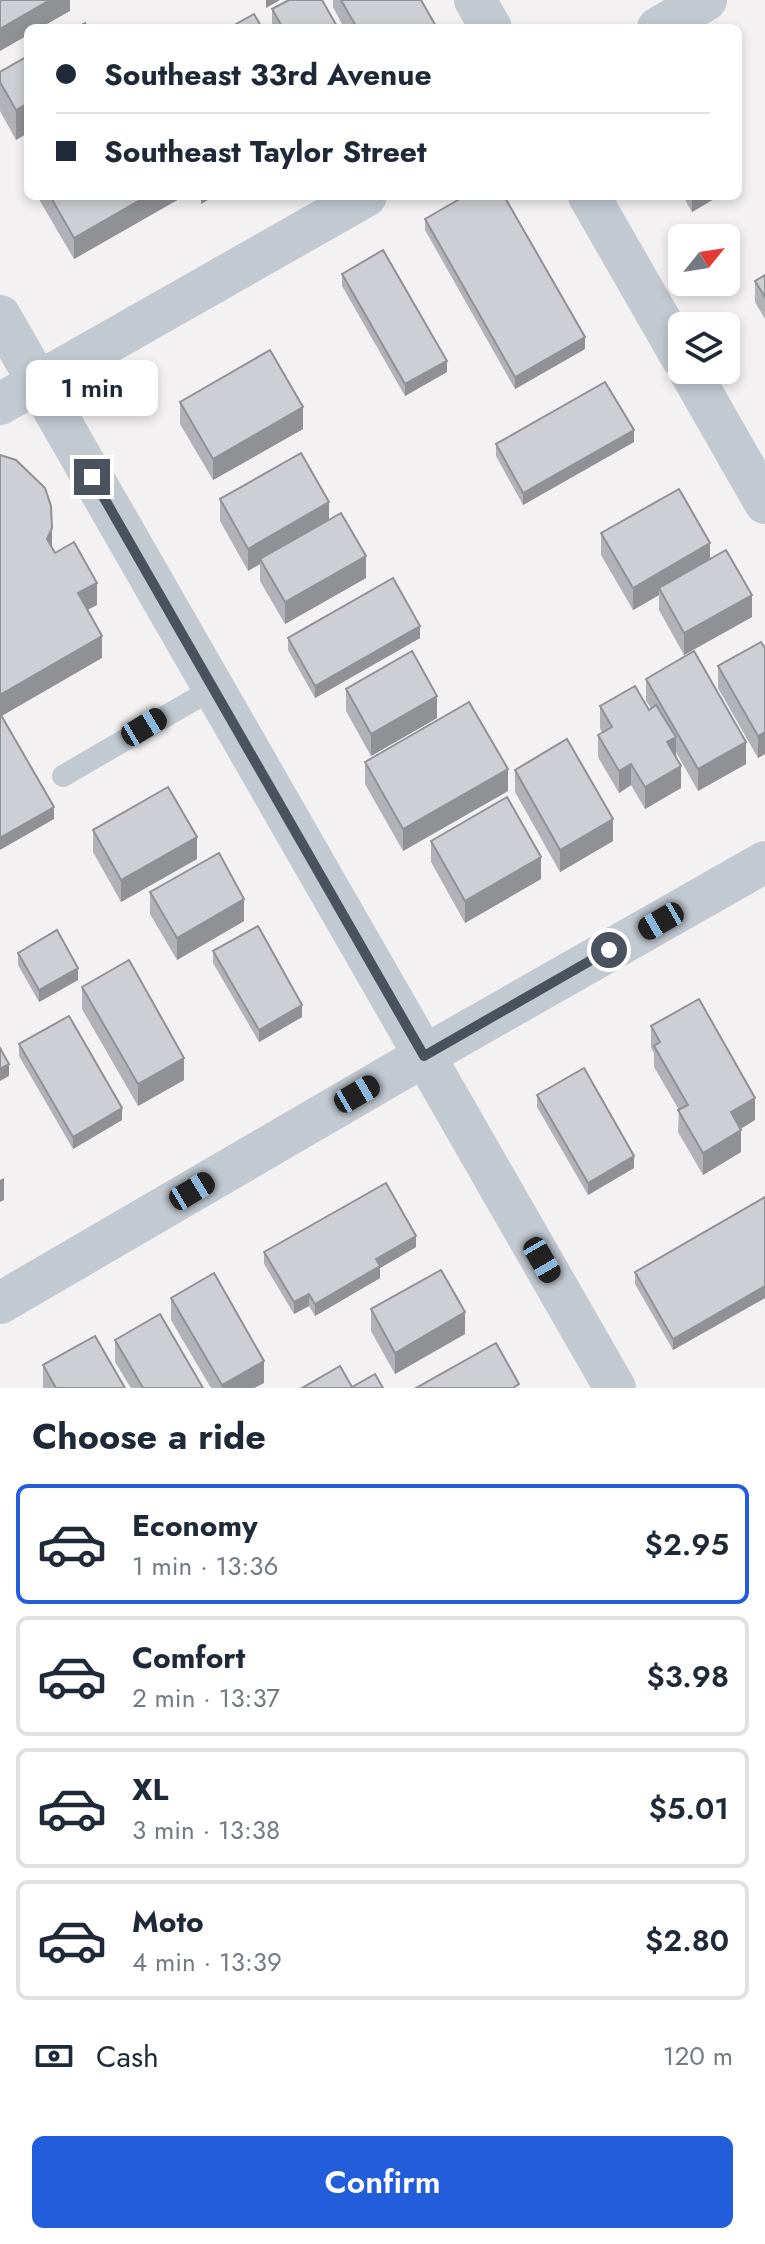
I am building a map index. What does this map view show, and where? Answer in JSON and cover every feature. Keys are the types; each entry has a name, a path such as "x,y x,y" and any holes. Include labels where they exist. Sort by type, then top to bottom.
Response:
{"street":[{"path":"475,0 489,24"},
{"path":"665,24 706,0"},
{"path":"0,404 359,200"},
{"path":"591,200 668,334"},
{"path":"0,316 615,1388"},
{"path":"697,384 765,503"},
{"path":"0,1303 765,862"}],"lane":[{"path":"63,776 214,688"}],"building":[{"path":"0,0 50,0 0,29"},
{"path":"289,0 322,0 336,24 281,24 272,9"},
{"path":"341,0 421,0 435,24 355,24"},
{"path":"254,14 260,24 236,24"},
{"path":"24,58 24,105 16,110 0,82 0,72"},
{"path":"52,200 140,200 74,238"},
{"path":"458,200 506,200 585,337 515,377 425,219"},
{"path":"383,250 447,361 405,384 342,274"},
{"path":"765,275 765,297 755,281"},
{"path":"270,350 303,407 213,459 180,402"},
{"path":"605,382 634,430 523,493 496,444"},
{"path":"301,453 329,502 248,549 220,499"},
{"path":"0,455 16,460 45,488 51,506 52,528 47,539 55,553 74,542 97,583 78,593 102,636 0,695"},
{"path":"679,489 710,543 633,588 601,533"},
{"path":"341,513 366,556 285,602 260,559"},
{"path":"726,550 752,595 684,633 659,588"},
{"path":"393,578 420,626 315,686 288,638"},
{"path":"761,642 765,648 765,732 758,736 718,666"},
{"path":"412,651 437,696 371,734 346,689"},
{"path":"694,651 746,742 698,769 646,679"},
{"path":"635,686 649,710 656,705 676,737 667,742 681,766 645,787 631,764 619,771 598,735 612,727 600,706"},
{"path":"469,702 508,769 403,829 365,762"},
{"path":"0,716 54,807 0,838"},
{"path":"567,739 613,819 560,850 515,770"},
{"path":"168,787 197,837 121,880 93,830"},
{"path":"507,797 541,857 465,901 431,841"},
{"path":"219,853 244,899 177,938 150,892"},
{"path":"258,926 302,1005 259,1030 213,951"},
{"path":"57,930 78,968 39,990 18,953"},
{"path":"129,960 184,1058 138,1084 82,987"},
{"path":"699,999 755,1098 731,1112 741,1130 703,1153 678,1110 688,1105 654,1046 660,1042 651,1026"},
{"path":"69,1016 122,1108 73,1137 19,1044"},
{"path":"0,1048 9,1064 0,1069"},
{"path":"584,1068 634,1156 588,1183 537,1095"},
{"path":"386,1183 416,1236 376,1259 380,1266 315,1304 309,1294 294,1302 264,1252"},
{"path":"765,1197 765,1286 673,1339 635,1272"},
{"path":"441,1270 465,1312 395,1353 371,1309"},
{"path":"214,1273 264,1361 222,1385 171,1298"},
{"path":"160,1314 203,1388 143,1388 115,1340"},
{"path":"95,1336 125,1388 56,1388 43,1365"},
{"path":"496,1343 519,1384 513,1388 416,1388"},
{"path":"340,1366 352,1387 375,1374 383,1388 302,1388"}],"route":[{"path":"92,477 424,1056 609,950"}]}
